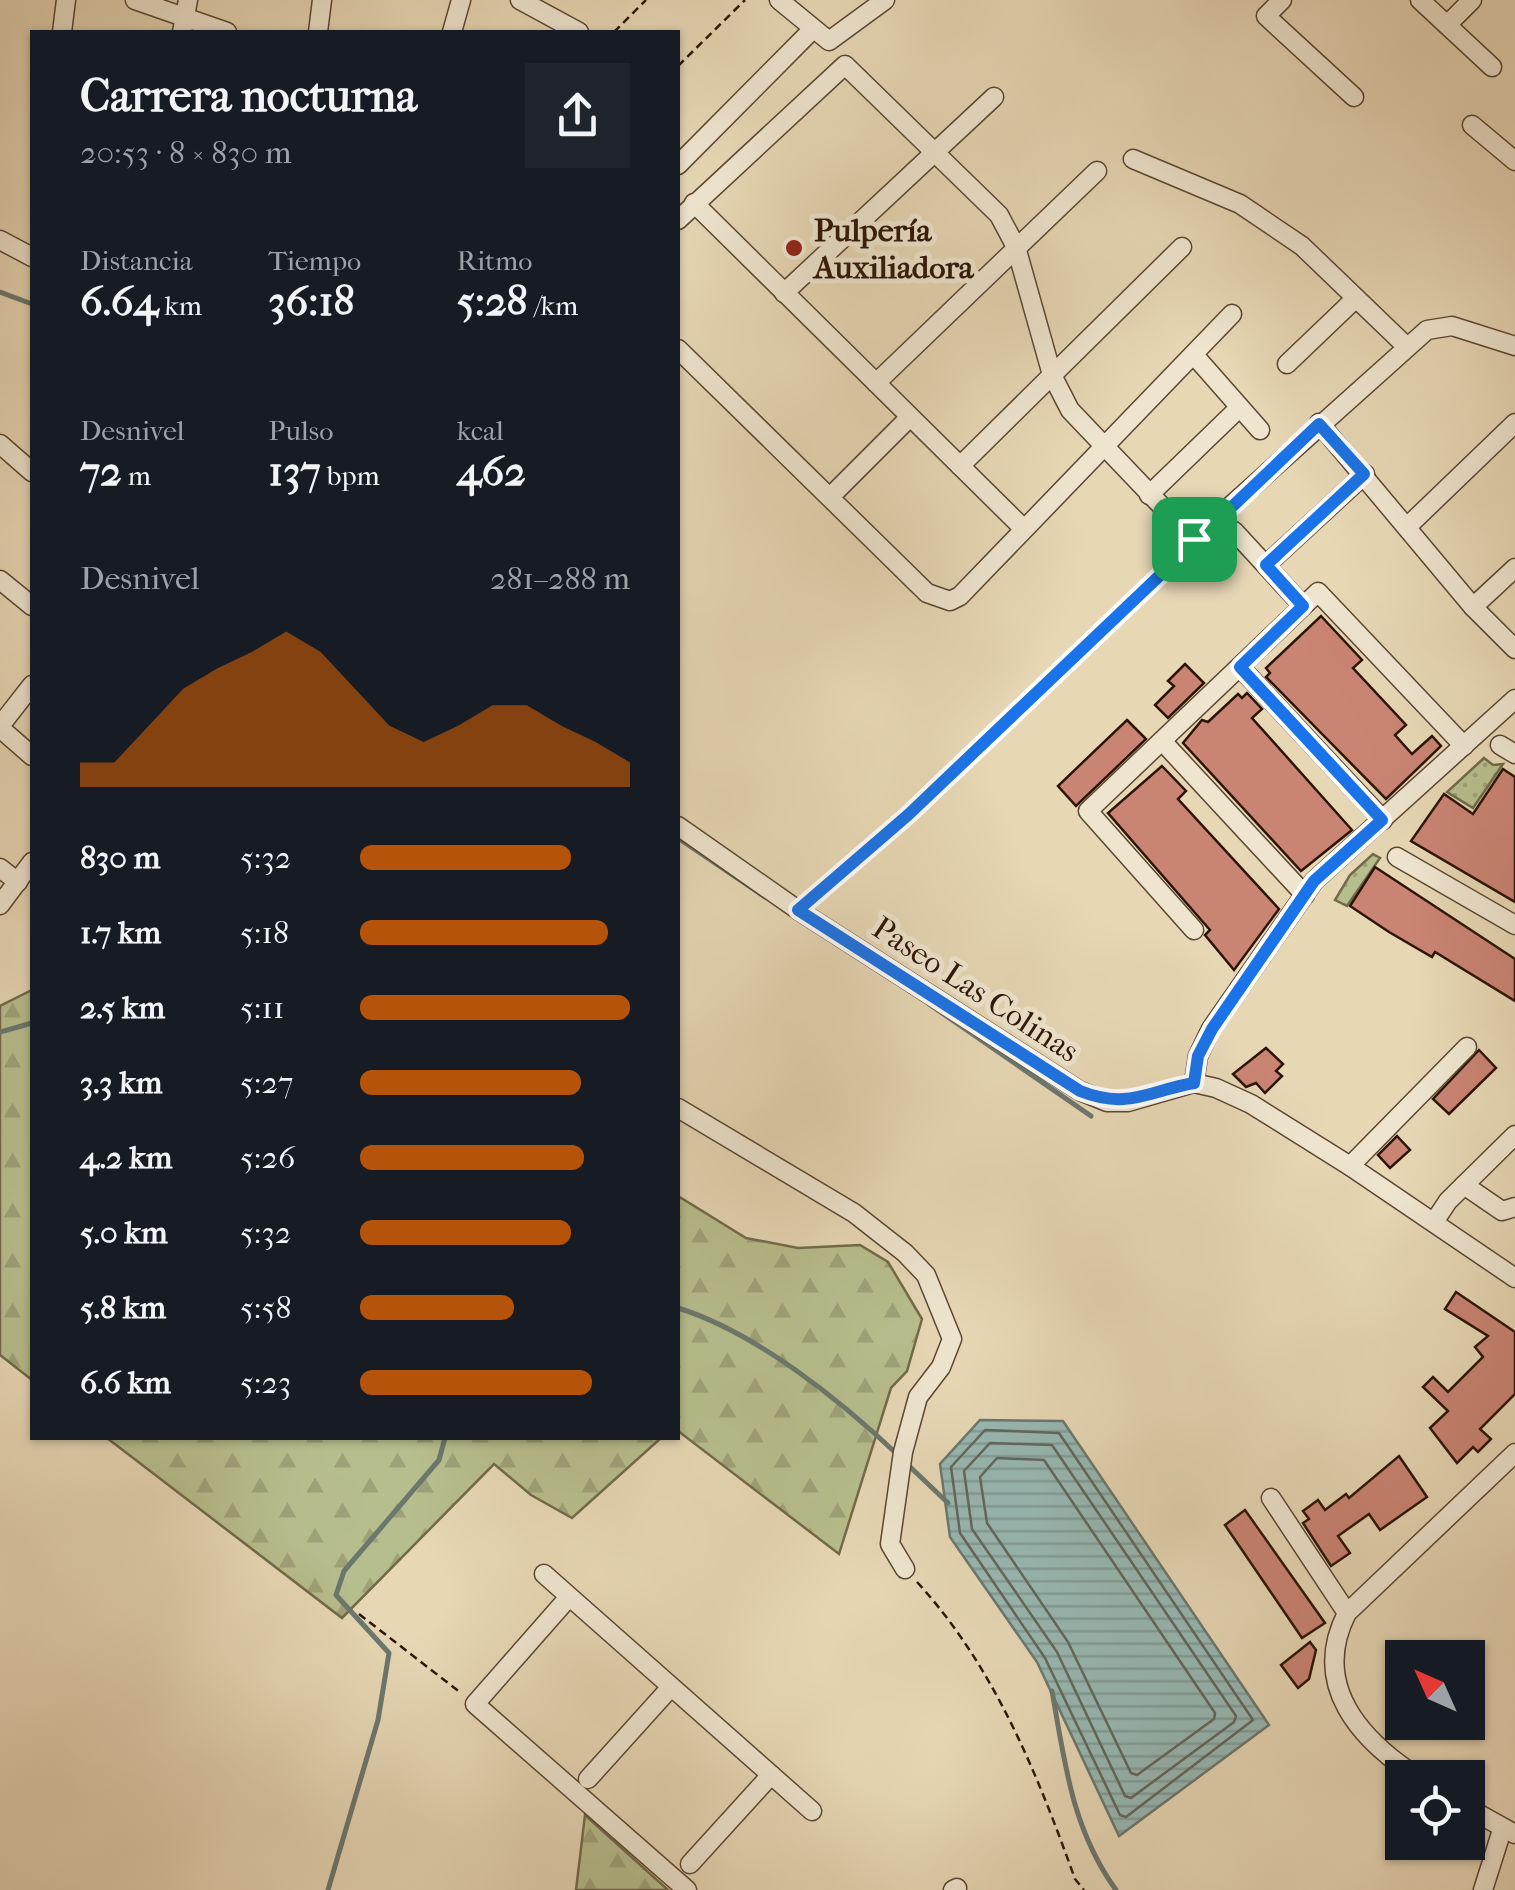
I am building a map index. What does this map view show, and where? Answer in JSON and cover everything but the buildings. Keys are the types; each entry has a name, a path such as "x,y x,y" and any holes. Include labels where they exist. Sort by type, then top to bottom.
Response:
{"street":[{"path":"62,30 66,0"},
{"path":"135,0 221,30"},
{"path":"318,30 322,0"},
{"path":"453,30 461,0"},
{"path":"520,0 575,30"},
{"path":"779,0 830,40 846,65 999,215 1016,247 1052,376 1070,410 1190,542 1406,346 1438,326 1515,346"},
{"path":"830,40 885,0"},
{"path":"1282,0 1266,16 1354,97"},
{"path":"1420,0 1492,67"},
{"path":"1447,25 1472,0"},
{"path":"680,163 813,28"},
{"path":"680,218 846,65"},
{"path":"784,293 994,97"},
{"path":"1472,125 1515,161"},
{"path":"1133,160 1240,204 1302,246 1406,346"},
{"path":"876,384 1097,171"},
{"path":"694,203 1023,528"},
{"path":"0,240 30,256"},
{"path":"960,466 1182,247"},
{"path":"1287,364 1356,298"},
{"path":"680,351 938,601 960,596 1232,314"},
{"path":"1194,356 1260,430"},
{"path":"1149,495 1240,408"},
{"path":"830,497 910,417"},
{"path":"1319,424 1473,607 1515,649"},
{"path":"1408,526 1511,433"},
{"path":"0,444 30,470"},
{"path":"1266,565 1364,474"},
{"path":"1234,531 1303,606"},
{"path":"1473,607 1515,568"},
{"path":"0,580 30,604"},
{"path":"1194,930 1088,811 1318,592 1464,746"},
{"path":"1240,667 1382,820"},
{"path":"30,688 0,727 30,754"},
{"path":"1515,698 1314,881 1212,1029 1198,1056 1194,1083 1251,1104 1515,1278"},
{"path":"1163,742 1305,894"},
{"name":"Paseo Las Colinas","path":"680,827 798,910 1080,1091 1107,1102 1128,1102 1194,1083"},
{"path":"1398,856 1515,925"},
{"path":"0,905 30,865"},
{"path":"0,868 18,882"},
{"path":"1350,1166 1467,1047"},
{"path":"680,1109 854,1213 926,1275 952,1339 940,1367 918,1398 903,1452 890,1544 906,1569"},
{"path":"1434,1222 1464,1185 1515,1135"},
{"path":"1464,1185 1502,1211 1515,1206"},
{"path":"1390,1760 1358,1727 1335,1690 1334,1645 1347,1613 1515,1453"},
{"path":"1271,1498 1347,1613"},
{"path":"544,1574 812,1811"},
{"path":"569,1597 475,1704 687,1890"},
{"path":"588,1779 672,1687"},
{"path":"690,1864 770,1774"},
{"path":"1484,1890 1508,1832 1485,1818"}],"path":[{"path":"616,30 646,0"},
{"path":"680,64 744,0"},
{"path":"798,910 908,815 1190,542"},
{"path":"906,1569 946,1614 994,1685 1075,1879 1084,1890"},
{"path":"359,1614 475,1704"}],"green space":[{"path":"1484,758 1493,765 1503,764 1473,808 1447,792"},
{"path":"1373,854 1380,858 1347,906 1335,900 1350,875"},
{"path":"30,991 30,1378 0,1355 0,1006"},
{"path":"680,1197 746,1238 798,1248 860,1245 888,1262 922,1319 907,1371 891,1388 839,1554 680,1433"},
{"path":"110,1440 659,1440 572,1518 531,1495 494,1464 342,1618"},
{"path":"585,1815 668,1890 576,1890"}],"water":[{"path":"980,1420 1063,1421 1269,1725 1119,1836 1037,1662 950,1537 940,1464"}],"waterway":[{"path":"0,292 30,303"},
{"path":"680,839 765,897"},
{"path":"929,1004 1091,1116"},
{"path":"0,1032 30,1024"},
{"path":"680,1309 766,1350 850,1412 898,1455"},
{"path":"328,1890 378,1720 389,1653 336,1595 344,1571 439,1460 444,1440"},
{"path":"906,1463 948,1503"},
{"path":"1052,1691 1072,1795 1089,1843 1116,1890"}],"place":[{"name":"Pulpería Auxiliadora","path":"794,248"}],"route":[{"path":"1319,424 1364,474 1266,565 1303,606 1240,667 1382,820 1314,881 1241,993 1212,1029 1198,1056 1194,1083 1128,1102 1107,1102 1080,1091 798,910 908,815 1194,539 1319,424"}]}
